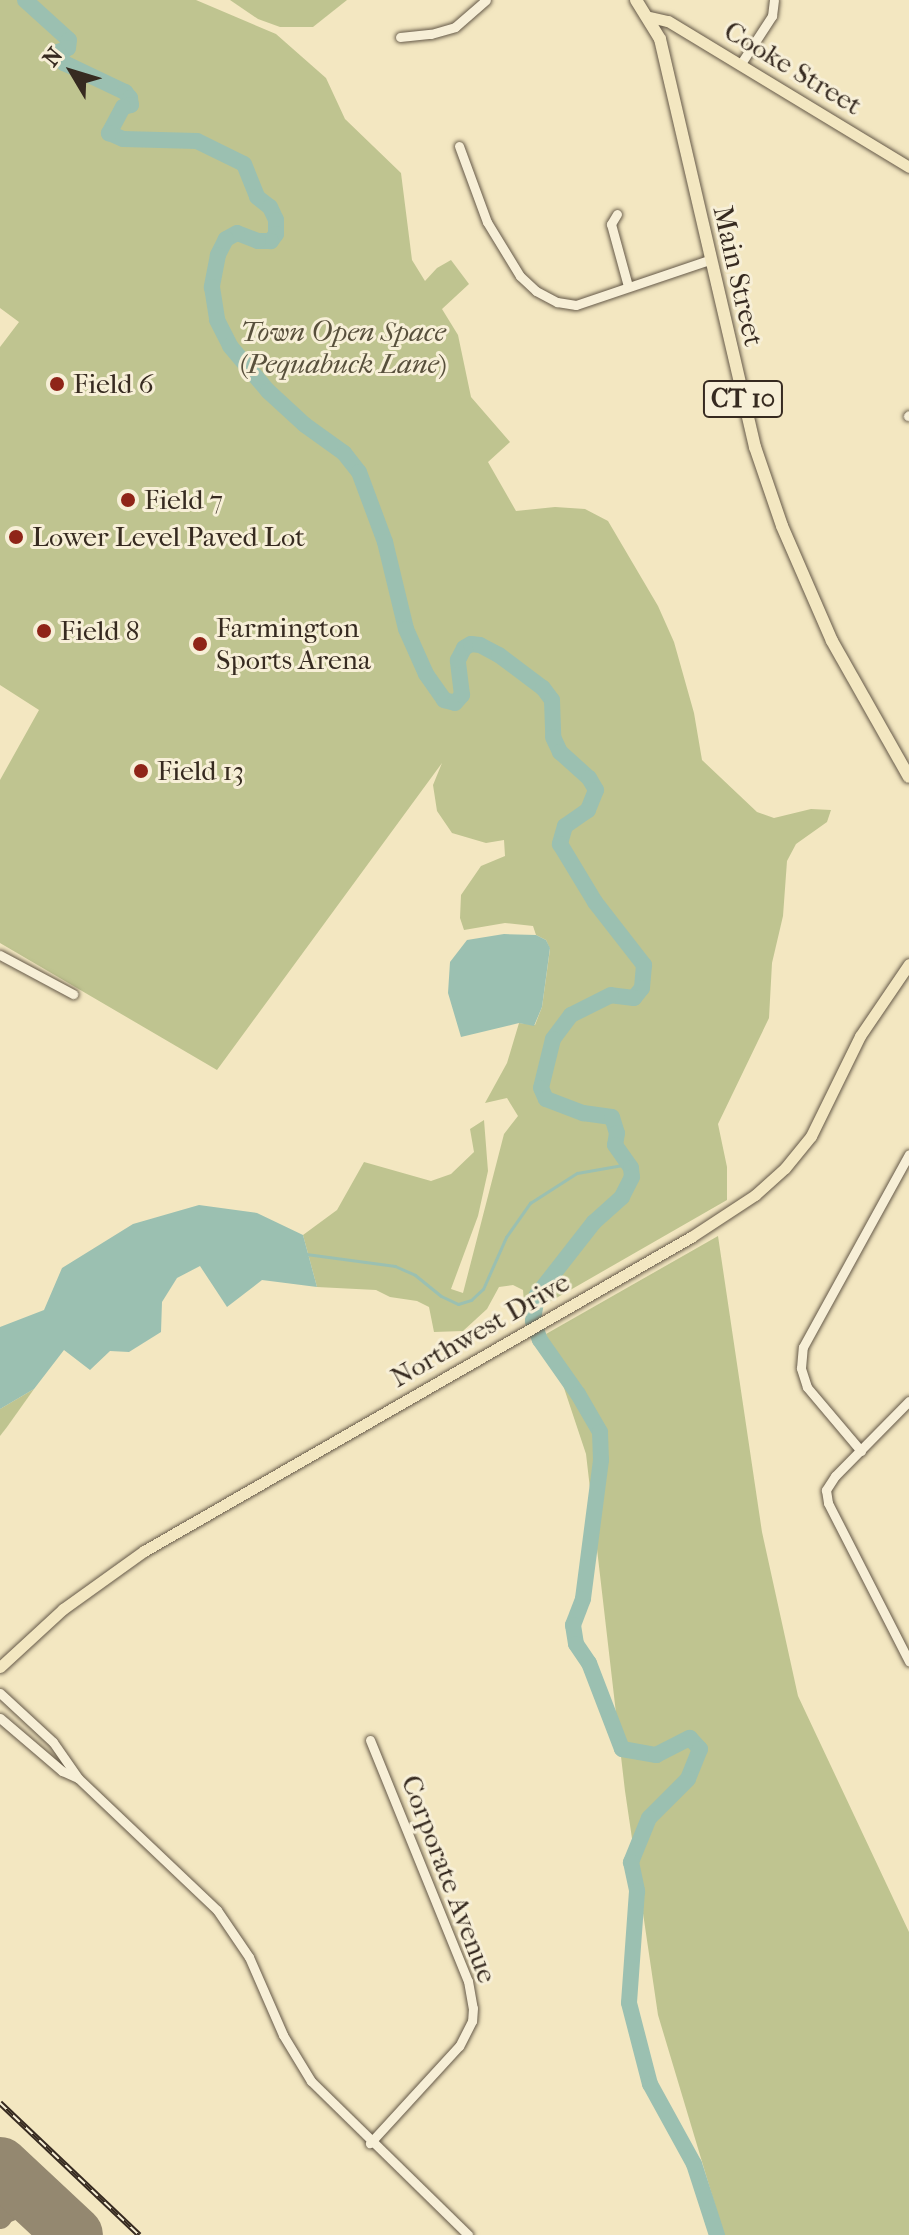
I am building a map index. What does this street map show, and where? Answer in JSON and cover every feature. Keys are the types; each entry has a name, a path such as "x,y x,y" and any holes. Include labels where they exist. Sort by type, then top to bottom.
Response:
{"highway":[{"name":"Main Street","path":"636,0 650,17 667,69 709,260 755,447 782,526 832,641 909,777"}],"main road":[{"name":"Cooke Street","path":"650,17 668,21 909,167"},
{"name":"Northwest Drive","path":"0,1667 63,1609 118,1568 720,1220 755,1195 785,1168 811,1136 860,1036 909,964"}],"street":[{"path":"400,37 431,34 455,27 486,0"},
{"path":"740,65 772,16 774,0"},
{"path":"459,146 487,222 520,276 536,291 557,302 576,305 709,260"},
{"path":"617,214 611,224 628,286"},
{"path":"0,955 73,994"},
{"path":"861,1451 807,1387 801,1368 803,1347 909,1154"},
{"path":"909,1401 826,1490 828,1503 909,1661"},
{"path":"0,1693 53,1742 78,1778"},
{"path":"0,1718 37,1751 78,1778 193,1885 228,1924 249,1957 300,2066 322,2095 468,2235"},
{"name":"Corporate Avenue","path":"370,1740 468,1981 473,2008 472,2021 459,2046 370,2143"}],"green space":[{"name":"Town Open Space (Pequabuck Lane)","path":"0,0 196,0 276,34 326,78 345,119 401,173 412,260 425,281 437,268 451,260 469,284 442,309 458,335 471,397 510,442 488,462 516,511 555,507 585,509 608,521 658,606 674,642 694,713 702,760 757,812 774,818 811,809 831,810 827,822 796,844 787,861 783,916 772,963 769,1018 718,1124 727,1167 727,1200 525,1316 523,1290 513,1285 499,1287 487,1309 463,1331 434,1332 429,1307 417,1301 390,1297 376,1290 317,1287 303,1235 337,1210 364,1162 431,1181 451,1174 474,1152 470,1129 484,1120 488,1171 478,1216 451,1289 463,1293 504,1134 518,1116 507,1098 485,1103 507,1063 519,1023 535,1025 542,1007 550,949 546,940 536,935 533,926 505,923 464,930 460,918 461,895 481,866 505,856 504,840 486,843 452,833 437,811 433,785 442,763 217,1070 0,943 0,780 39,710 0,685 0,347 19,322 0,308"},
{"path":"230,0 347,0 313,27 280,27 258,19"},
{"path":"718,1236 762,1532 798,1696 909,1932 909,2235 724,2235 658,2015 625,1791 586,1454 546,1334"},
{"path":"34,1389 7,1427 0,1436 0,1409"}],"shaded area":[{"path":"504,934 536,935 546,940 550,948 542,1007 534,1026 519,1023 461,1037 448,993 450,962 467,940"},
{"path":"199,1205 257,1213 303,1235 317,1287 262,1280 227,1307 200,1266 177,1278 162,1302 161,1332 129,1352 110,1351 90,1370 64,1350 34,1389 0,1409 0,1327 44,1310 62,1268 133,1224"}],"waterway":[{"path":"25,0 69,40 68,48 58,52 64,63 125,92 130,98 131,105 123,107 109,133 123,139 197,141 244,164 257,197 270,207 276,220 276,234 271,241 258,241 237,233 226,239 218,255 212,287 217,320 230,346 268,391 305,425 344,453 359,472 385,542 406,629 426,674 444,700 455,703 462,695 458,660 464,648 471,644 480,645 499,655 543,688 552,700 553,737 560,752 589,778 596,790 588,810 565,826 560,844 595,902 644,965 642,988 634,998 611,995 571,1015 553,1039 541,1088 546,1099 583,1113 612,1117 617,1133 615,1145 631,1168 632,1177 622,1197 594,1222 537,1295 533,1321 540,1340 600,1432 601,1460 583,1599 573,1625 576,1644 589,1663 622,1749 656,1755 690,1738 700,1749 688,1779 649,1818 631,1862 637,1891 629,2003 650,2084 694,2164 717,2235"},
{"path":"306,1254 395,1266 415,1275 441,1296 458,1304 471,1300 483,1289 506,1237 530,1203 577,1173 628,1164"}],"taxiway":[{"path":"0,2217 13,2198 13,2185 5,2171"},
{"path":"8,2210 23,2204 44,2207"}],"runway":[{"path":"0,2166 74,2235"}],"railway":[{"path":"0,2103 139,2235"}],"place":[{"name":"Field 6","path":"57,384"},
{"name":"Field 7","path":"128,500"},
{"name":"Lower Level Paved Lot","path":"16,537"},
{"name":"Field 8","path":"44,631"},
{"name":"Farmington Sports Arena","path":"200,644"},
{"name":"Field 13","path":"141,771"}]}
